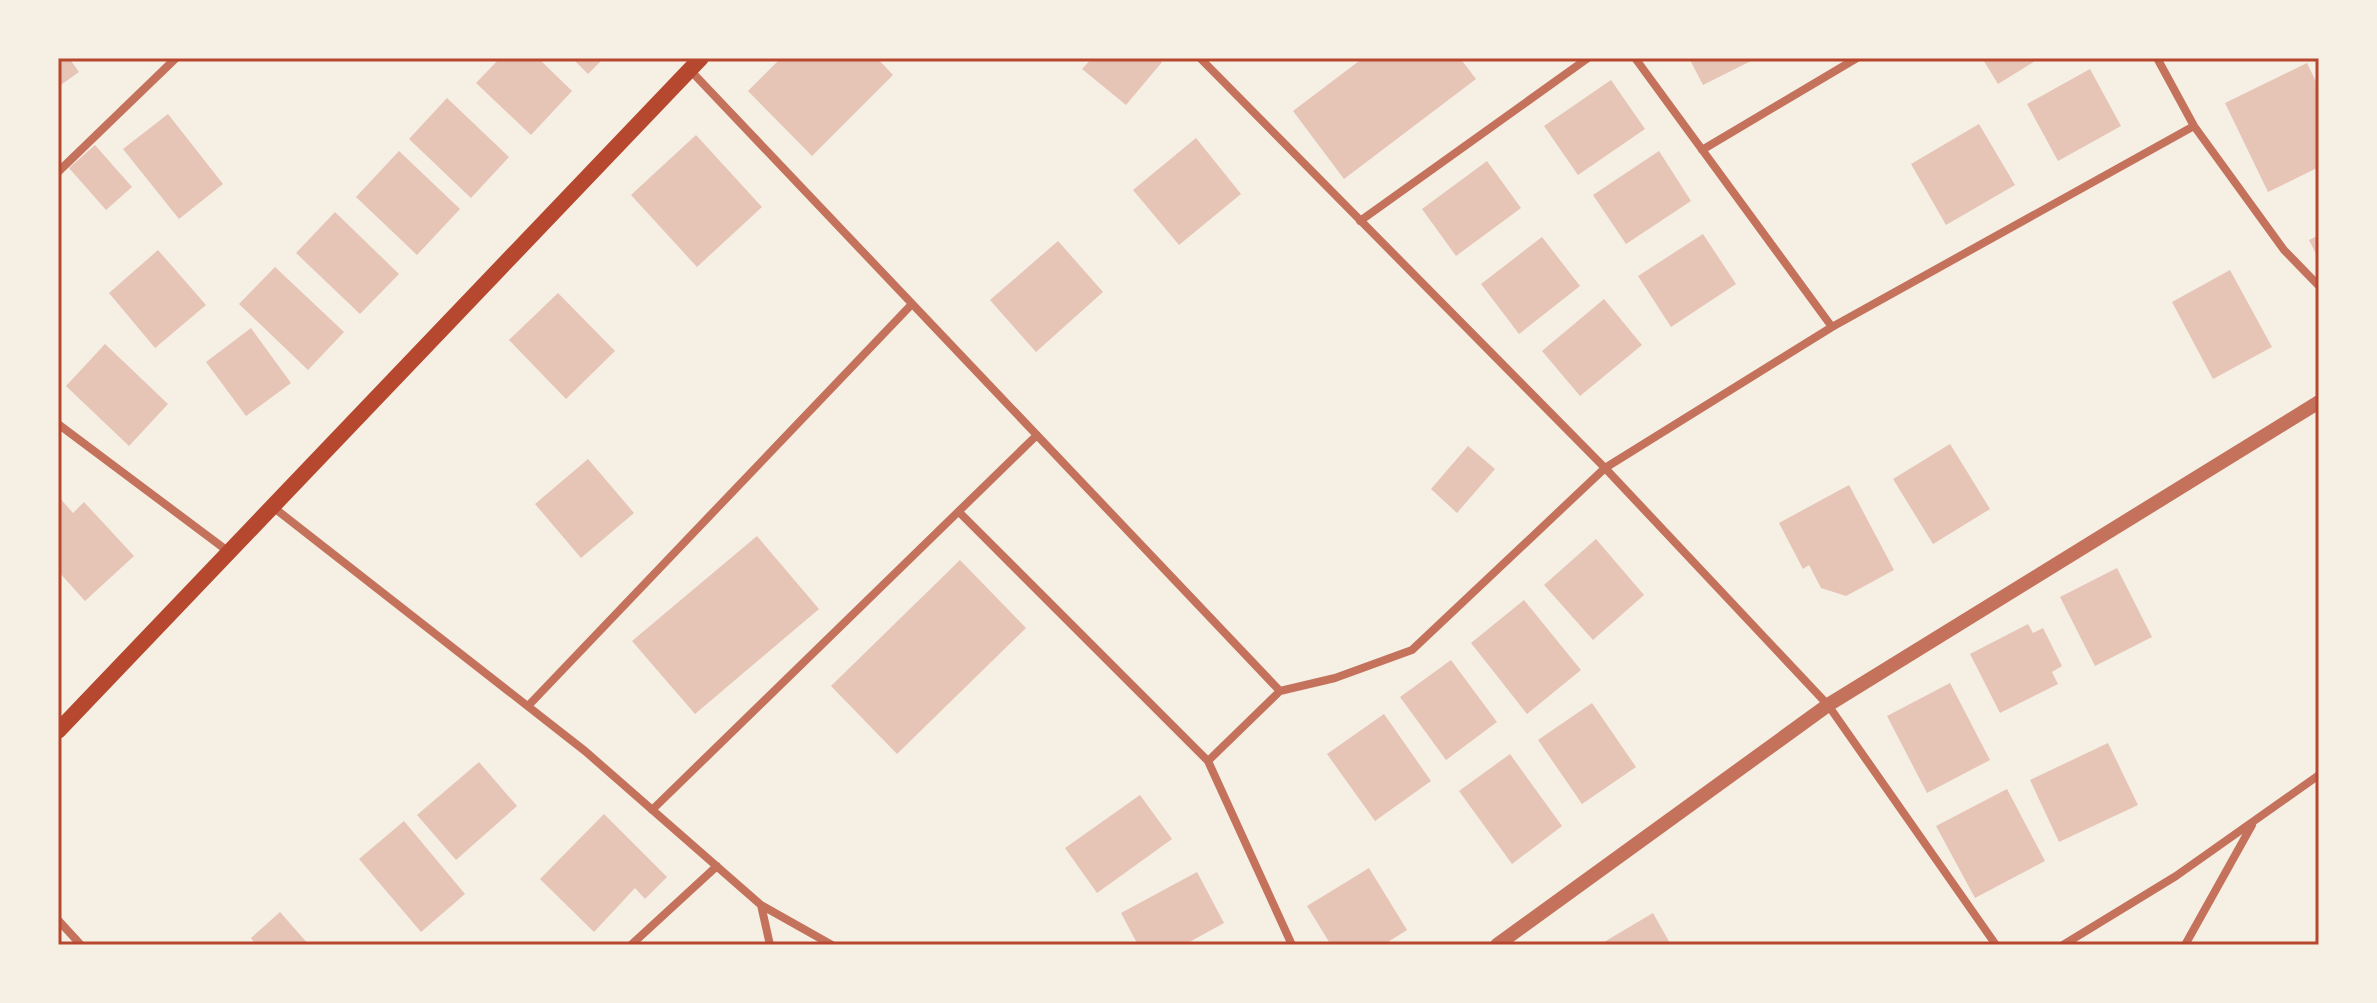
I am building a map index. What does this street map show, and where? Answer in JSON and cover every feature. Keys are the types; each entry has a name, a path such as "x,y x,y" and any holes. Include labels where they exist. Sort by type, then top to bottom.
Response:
{"main road":[{"path":"58,731 696,64"}],"street":[{"path":"58,172 176,58"},
{"path":"1200,58 1605,468 1828,705 1996,945"},
{"path":"1360,221 1588,58"},
{"path":"1635,58 1832,327"},
{"path":"1702,150 1857,58"},
{"path":"2157,58 2194,126 2284,250 2319,286"},
{"path":"696,64 912,304 1280,691"},
{"path":"1208,761 1280,691 1335,678 1412,650 1605,468 1832,327 2194,126"},
{"path":"528,706 912,304"},
{"path":"1497,945 1828,705 2319,402"},
{"path":"58,424 229,552"},
{"path":"652,810 1037,435"},
{"path":"272,506 585,751 761,905 832,945"},
{"path":"959,512 1208,761 1292,945"},
{"path":"2063,945 2176,876 2319,775"},
{"path":"2185,945 2254,820"},
{"path":"631,945 717,866"},
{"path":"761,905 770,945"},
{"path":"58,920 81,945"}],"building":[{"path":"58,58 69,58 79,72 58,87"},
{"path":"500,58 538,58 572,91 531,135 476,83"},
{"path":"572,58 604,58 588,74"},
{"path":"781,58 877,58 893,75 812,156 748,91"},
{"path":"1092,58 1157,58 1162,62 1126,105 1082,69"},
{"path":"1363,58 1460,58 1476,79 1344,179 1293,111"},
{"path":"1689,58 1757,58 1703,85"},
{"path":"1982,58 2040,58 1998,84"},
{"path":"2307,63 2319,88 2319,167 2268,192 2225,103"},
{"path":"2090,69 2121,126 2058,161 2027,104"},
{"path":"1611,80 1645,129 1578,175 1544,126"},
{"path":"447,98 509,157 471,198 409,139"},
{"path":"168,114 223,184 179,219 123,149"},
{"path":"1979,124 2015,185 1946,225 1911,164"},
{"path":"696,135 762,207 697,267 631,195"},
{"path":"1196,138 1241,194 1179,245 1133,190"},
{"path":"95,145 132,187 106,210 69,168"},
{"path":"399,151 460,209 417,255 356,197"},
{"path":"1659,151 1691,201 1626,244 1593,195"},
{"path":"1487,161 1521,208 1456,256 1422,209"},
{"path":"335,212 399,274 360,314 296,253"},
{"path":"1703,234 1736,284 1671,327 1638,276"},
{"path":"2319,235 2319,260 2309,240"},
{"path":"1542,237 1580,286 1519,334 1481,284"},
{"path":"1058,241 1103,292 1036,352 990,300"},
{"path":"158,250 206,305 155,348 109,293"},
{"path":"275,267 344,332 308,370 239,304"},
{"path":"2230,270 2272,347 2213,379 2172,302"},
{"path":"558,293 615,351 566,399 509,340"},
{"path":"1604,299 1642,345 1580,396 1542,351"},
{"path":"251,328 291,383 246,416 206,362"},
{"path":"105,344 168,404 129,446 66,386"},
{"path":"1950,444 1990,509 1933,544 1893,479"},
{"path":"1468,446 1495,469 1457,513 1431,489"},
{"path":"588,459 634,513 581,558 535,504"},
{"path":"1849,485 1894,570 1846,596 1821,588 1809,565 1803,569 1779,523"},
{"path":"58,496 73,513 84,502 134,556 85,601 58,571"},
{"path":"757,536 819,609 695,714 632,641"},
{"path":"1596,539 1644,595 1593,640 1544,585"},
{"path":"960,560 1026,628 897,754 831,686"},
{"path":"2117,568 2152,637 2095,666 2060,597"},
{"path":"1524,600 1581,670 1527,714 1471,643"},
{"path":"2028,624 2033,633 2043,628 2062,666 2052,672 2058,684 2000,713 1970,654"},
{"path":"1451,660 1497,722 1446,760 1400,697"},
{"path":"1950,683 1990,760 1927,793 1887,716"},
{"path":"1592,703 1636,767 1582,804 1538,740"},
{"path":"1384,714 1431,781 1375,821 1327,754"},
{"path":"2108,743 2138,805 2059,842 2030,780"},
{"path":"1510,754 1562,826 1512,864 1459,791"},
{"path":"479,762 517,806 456,860 417,815"},
{"path":"2007,789 2045,861 1975,898 1936,826"},
{"path":"1140,795 1172,839 1097,893 1065,848"},
{"path":"604,814 667,877 645,899 635,888 594,932 540,879"},
{"path":"404,821 465,894 421,932 359,859"},
{"path":"1369,868 1407,930 1383,945 1331,945 1307,906"},
{"path":"1197,872 1224,923 1184,945 1138,945 1121,913"},
{"path":"280,912 309,945 256,945 251,938"},
{"path":"1653,913 1671,945 1599,945"}]}
